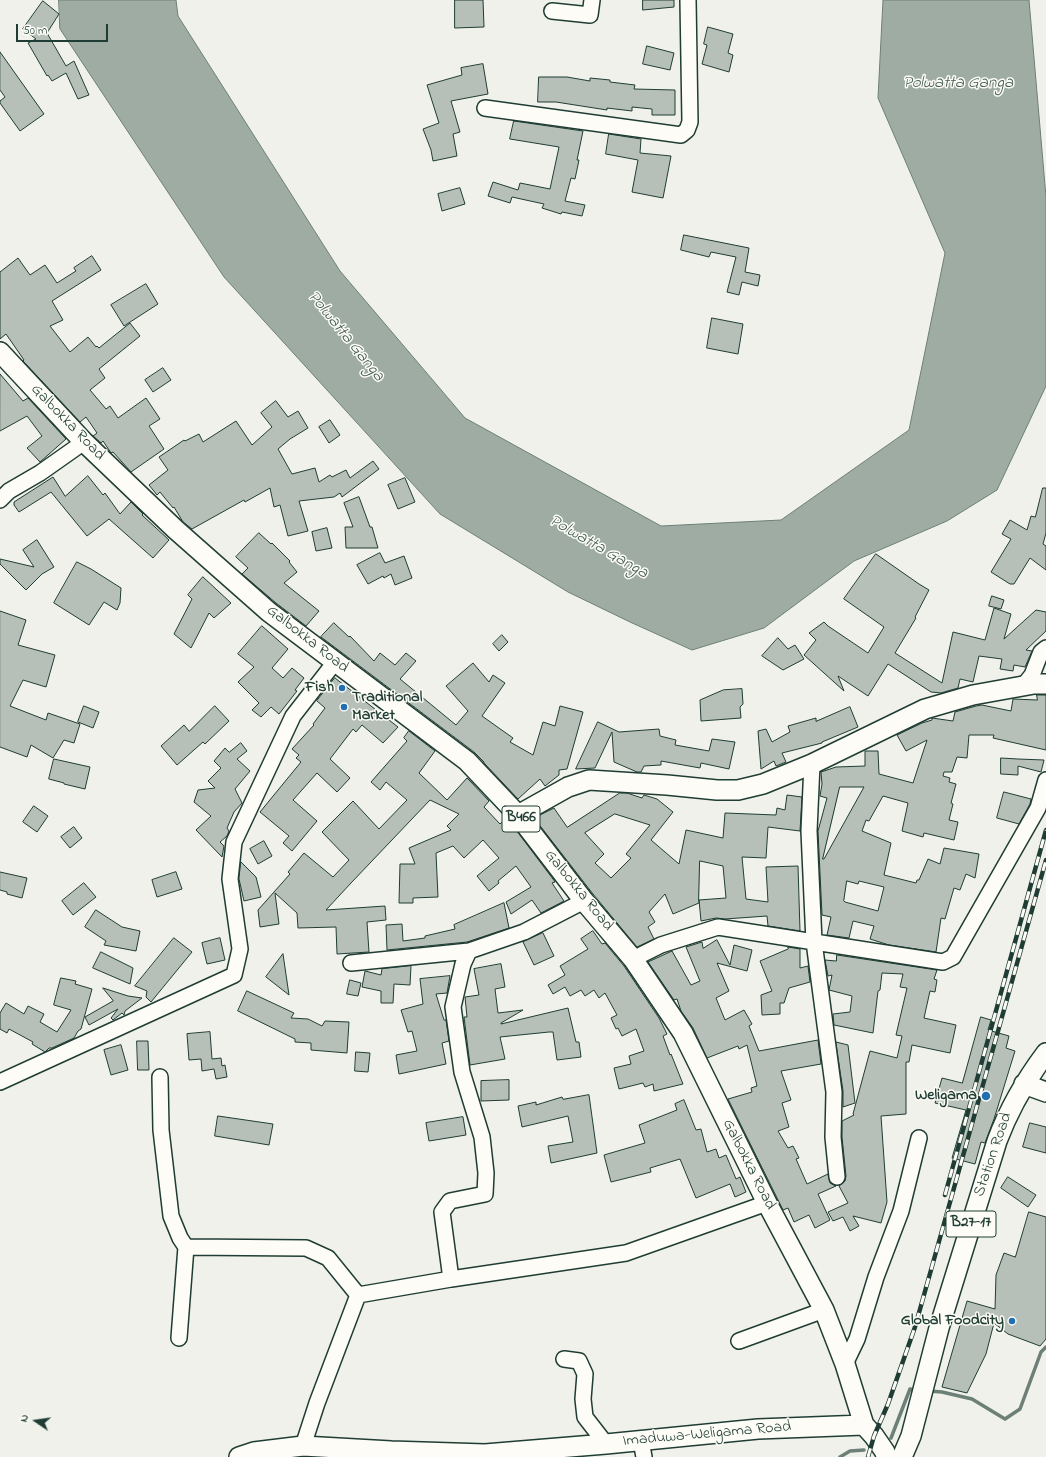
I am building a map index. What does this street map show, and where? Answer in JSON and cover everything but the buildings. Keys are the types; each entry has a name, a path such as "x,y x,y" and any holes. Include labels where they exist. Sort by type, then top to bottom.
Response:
{"main road":[{"name":"Galbokka Road","path":"0,352 84,442 174,529 269,612 467,761 518,815 584,901 633,959 683,1033 767,1203 824,1310 845,1364 864,1425 878,1441 885,1452 886,1457"},
{"path":"518,815 568,787 589,780 717,790 738,790 763,784 812,764 925,710 973,695 1024,685 1046,684"},
{"name":"Station Road","path":"902,1457 911,1436 958,1266 1005,1118 1024,1084 1046,1053"},
{"path":"1024,1084 1046,1092"},
{"name":"Imaduwa-Weligama Road","path":"239,1457 254,1452 303,1446 486,1455 606,1444 642,1449 758,1429 864,1425"}],"street":[{"path":"552,11 590,15 592,0"},
{"path":"485,108 681,135 687,130 690,122 688,0"},
{"path":"0,500 9,491 84,442"},
{"path":"1024,685 1032,675 1041,652 1046,648"},
{"path":"0,1082 234,975 240,949 230,879 234,842 293,716 335,662"},
{"path":"812,764 810,831 814,942 834,1092 833,1137 837,1177"},
{"path":"633,959 661,945 718,927 943,962 953,957 1038,808 1046,780"},
{"path":"351,963 469,951 524,932 584,901"},
{"path":"451,1279 442,1212 450,1201 485,1194 486,1173 482,1137 462,1072 452,1008 463,964 469,951"},
{"path":"160,1077 161,1130 171,1216 180,1238 186,1247 180,1338"},
{"path":"845,1364 857,1339 876,1277 901,1211 918,1138"},
{"path":"358,1295 451,1279 626,1253 767,1203"},
{"path":"186,1247 306,1248 328,1258 358,1295"},
{"path":"303,1446 317,1403 358,1295"},
{"path":"739,1341 824,1310"},
{"path":"564,1359 579,1361 585,1374 583,1399 585,1417 606,1444"}],"water":[{"name":"Polwatta Ganga","path":"59,0 176,0 178,16 340,271 465,418 661,526 781,520 909,430 945,253 878,98 883,0 1029,0 1046,197 1046,386 997,490 947,521 854,561 764,628 692,650 568,592 440,514 224,277 60,29"}],"waterway":[{"path":"929,1391 942,1392 972,1399 1005,1419 1020,1409 1041,1352 1046,1347"},
{"path":"891,1438 910,1389 917,1390"},
{"path":"840,1457 850,1451 864,1450"}],"railway":[{"path":"945,1195 1046,830"},
{"path":"868,1457 874,1436 888,1404 915,1327 1046,860"}],"place":[{"name":"Fish","path":"342,688"},
{"name":"Traditional Market","path":"344,707"},
{"name":"Weligama","path":"986,1096"},
{"name":"Global Foodcity","path":"1012,1321"}]}
